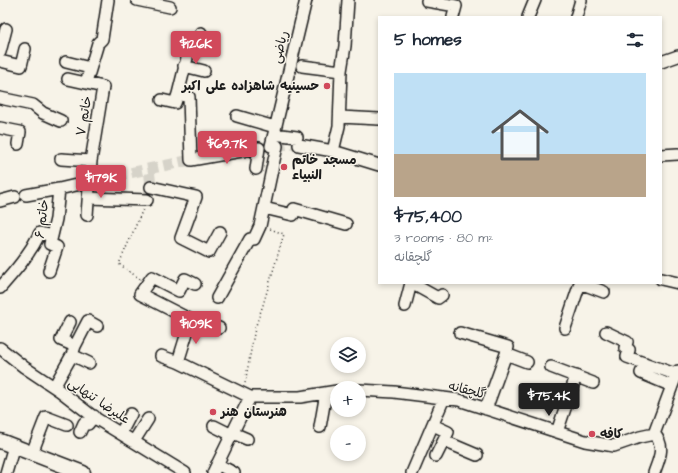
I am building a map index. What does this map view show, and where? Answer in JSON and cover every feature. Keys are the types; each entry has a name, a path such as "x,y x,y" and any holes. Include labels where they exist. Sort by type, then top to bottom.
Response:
{"main road":[{"path":"0,441 83,473"}],"street":[{"name":"خاتم ۷","path":"88,215 91,161 103,87 86,83 98,43 102,39 108,0"},
{"path":"136,0 170,7"},
{"name":"ریاضی","path":"260,226 274,146 275,130 306,0"},
{"path":"333,151 340,117 341,71 345,46 348,0"},
{"path":"427,0 456,6 453,16"},
{"path":"528,16 535,0"},
{"path":"576,16 581,0"},
{"path":"0,52 6,29"},
{"path":"162,100 175,103 189,50 195,51 201,33"},
{"path":"0,61 22,66 25,49"},
{"path":"662,62 678,56"},
{"path":"66,62 90,68"},
{"path":"184,66 204,71"},
{"path":"302,66 341,71"},
{"path":"68,79 86,83"},
{"path":"178,94 189,97 191,160 259,148 256,169"},
{"path":"0,98 33,105 42,113 61,121"},
{"path":"237,116 275,130 298,141 378,165"},
{"path":"340,117 378,119"},
{"path":"0,128 20,132 18,144"},
{"path":"662,155 678,154"},
{"path":"61,159 91,161"},
{"path":"0,201 115,176"},
{"path":"151,187 196,197 181,238 209,252 220,232"},
{"name":"خاتم ۶","path":"49,271 57,247 50,244 56,219 59,189"},
{"path":"89,198 147,200"},
{"path":"264,208 293,215 294,209 346,224"},
{"path":"217,298 250,239 254,239 260,226"},
{"path":"0,288 28,255 40,233 52,236"},
{"path":"195,284 185,279 179,291 152,277 140,294 191,320 219,328"},
{"path":"662,279 677,279"},
{"path":"405,306 411,284"},
{"path":"413,284 438,298 442,295"},
{"path":"565,328 580,284"},
{"path":"590,285 604,292"},
{"path":"178,362 191,320"},
{"path":"54,387 88,321 97,326"},
{"path":"70,322 61,340 89,363"},
{"path":"460,332 508,347 486,409"},
{"path":"606,332 627,342 625,348 630,350 627,357 678,374 654,434 657,437 661,450 654,473"},
{"name":"علیرضا تنهایی","path":"0,348 24,367 94,416 184,473"},
{"path":"506,354 527,362"},
{"path":"161,356 178,362 245,395 300,397 330,392"},
{"path":"645,363 641,373 672,386"},
{"path":"551,367 593,383"},
{"path":"557,432 576,376"},
{"name":"گلچقانه","path":"366,390 394,392 459,400 584,441 614,446 654,434"},
{"path":"234,473 215,469 232,434 245,395"},
{"path":"320,427 330,398"},
{"path":"412,473 444,398"},
{"path":"121,433 132,414"},
{"path":"80,432 84,423 88,424 94,416"},
{"path":"32,453 46,417 67,425"},
{"path":"134,441 148,419"},
{"path":"433,425 448,432 436,456"},
{"path":"214,426 247,439"},
{"path":"444,441 477,455"},
{"path":"6,473 14,446"}],"path":[{"path":"147,200 119,264 147,284"},
{"path":"245,395 244,382 245,383 255,328 284,234 260,226"}],"tunnel":[{"path":"259,148 288,144 299,145"},
{"path":"115,176 191,160"},
{"path":"147,200 151,187 149,168"}],"place":[{"name":"حسینیه شاهزاده علی اکبر","path":"327,86"},
{"name":"مسجد خاتم النبیاء","path":"284,167"},
{"name":"هنرستان هنر","path":"213,412"},
{"name":"کافه","path":"592,434"}]}
